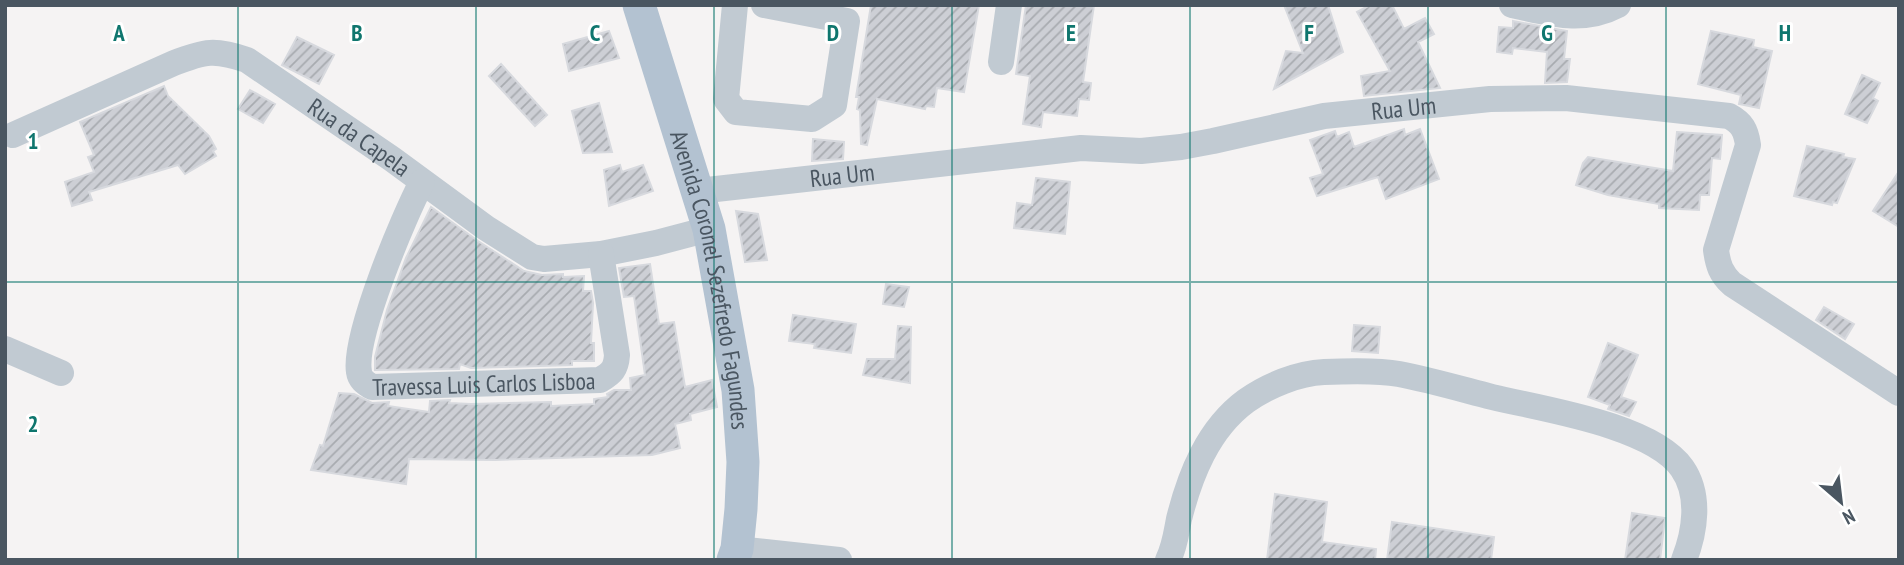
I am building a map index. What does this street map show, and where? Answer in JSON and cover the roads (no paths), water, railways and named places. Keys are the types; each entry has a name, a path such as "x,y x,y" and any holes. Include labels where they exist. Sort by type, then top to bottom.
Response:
{"main road":[{"name":"Avenida Coronel Sezefredo Fagundes","path":"639,5 709,229 738,390 743,462 735,554"}],"street":[{"path":"735,5 726,99 736,112 813,118 834,105 847,20 764,5"},
{"path":"1001,62 1009,5"},
{"path":"1512,5 1583,17 1602,13 1618,5"},
{"name":"Rua da Capela","path":"13,135 173,63 200,53 225,52 247,60 337,120 486,228 532,257 544,259 601,254 709,229"},
{"name":"Rua Um","path":"698,191 1081,148 1141,151 1181,147 1324,116 1490,99 1566,98 1729,116 1740,122 1748,145 1716,250 1717,264 1723,275 1732,284 1899,393"},
{"name":"Travessa Luis Carlos Lisboa","path":"422,182 377,290 358,356 361,380 372,387 600,380 612,374 617,355 601,254"},
{"path":"5,349 61,373"},
{"path":"1168,560 1198,463 1214,434 1227,418 1247,400 1269,388 1297,376 1323,372 1396,373 1608,425 1649,442 1670,454 1692,488 1694,515 1684,560"},
{"path":"735,554 839,560"}]}
